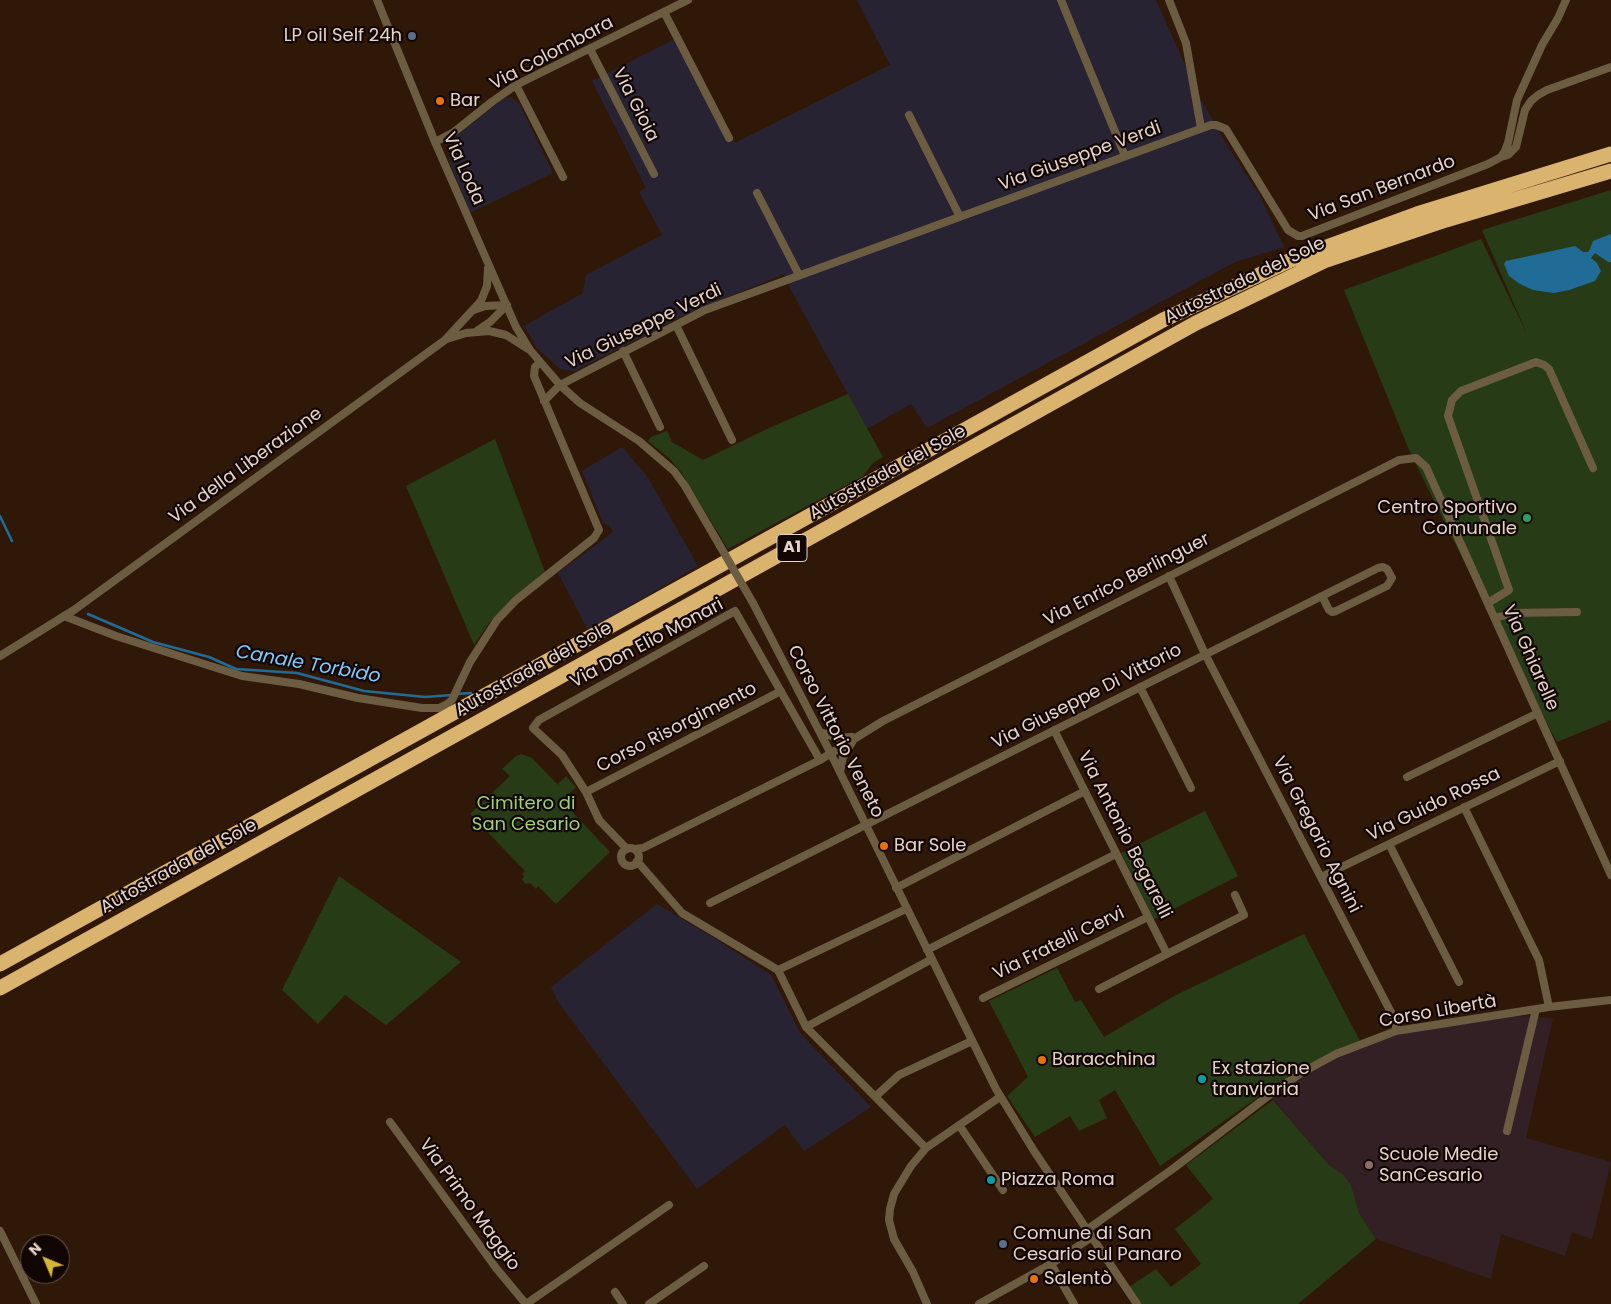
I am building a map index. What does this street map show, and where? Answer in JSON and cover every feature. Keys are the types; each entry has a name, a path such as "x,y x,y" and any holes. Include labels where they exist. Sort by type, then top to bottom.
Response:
{"highway":[{"name":"Autostrada del Sole","path":"0,964 1163,320 1300,257 1417,214 1611,154"},
{"name":"Autostrada del Sole","path":"0,988 1196,324 1324,261 1446,220 1611,171"}],"street":[{"name":"Via Loda","path":"377,0 435,142 489,266"},
{"name":"Via Colombara","path":"435,142 454,132 516,85 688,0"},
{"path":"1061,0 1125,156"},
{"path":"1169,0 1186,43 1201,128"},
{"path":"1501,157 1508,143 1517,100 1529,70 1566,0"},
{"path":"664,12 729,138"},
{"name":"Via Gioia","path":"590,49 654,174"},
{"name":"Via San Bernardo","path":"1211,125 1226,129 1288,230 1298,236 1302,236 1508,155 1516,147 1525,110 1538,95 1611,67"},
{"path":"516,85 563,177"},
{"path":"909,115 960,217"},
{"name":"Via Giuseppe Verdi","path":"560,386 623,351 705,310 1211,125"},
{"path":"757,192 799,275"},
{"name":"Corso Vittorio Veneto","path":"489,266 516,327 539,363 560,386 580,402 639,441 668,465 685,486 753,603 820,732 1000,1097 1138,1304"},
{"name":"Via della Liberazione","path":"0,656 64,616 446,340 482,301 487,286 489,266"},
{"path":"474,310 507,305"},
{"name":"Via della Liberazione","path":"446,340 476,331 490,322 507,305"},
{"path":"676,325 732,440"},
{"name":"Via della Liberazione","path":"476,331 489,331 506,335 530,350"},
{"path":"623,351 660,428"},
{"path":"1488,603 1509,590 1448,416 1452,400 1461,391 1536,362 1544,364 1549,369 1593,468"},
{"path":"64,616 133,642 242,676 298,684 358,698 422,708 439,708 452,700 455,690 470,662 497,620 516,600 594,538 599,530 534,376 535,367 539,363"},
{"path":"544,401 560,386"},
{"name":"Via Enrico Berlinguer","path":"630,849 643,848 820,760 830,752 883,721 1399,460 1416,458"},
{"name":"Via Ghiarelle","path":"1416,458 1426,467 1611,875"},
{"name":"Via Giuseppe Di Vittorio","path":"710,903 866,826 1054,730 1322,596 1378,568 1383,567 1387,569 1392,578 1387,586 1336,612 1329,610 1322,596"},
{"name":"Via Gregorio Agnini","path":"1168,576 1206,654 1396,1022 1396,1031"},
{"name":"Via Don Elio Monari","path":"586,792 562,755 532,728 539,720 736,611 820,760"},
{"path":"1495,618 1513,613 1577,612"},
{"path":"1140,687 1191,788"},
{"name":"Corso Risorgimento","path":"586,792 781,691"},
{"path":"1407,777 1538,712"},
{"name":"Via Antonio Begarelli","path":"1054,730 1166,954"},
{"path":"820,732 837,738 855,737"},
{"path":"840,773 843,756 855,737"},
{"name":"Via Guido Rossa","path":"1321,877 1560,761"},
{"path":"896,888 1085,791"},
{"path":"586,792 599,820 638,856 637,861 682,913 778,970 806,1027 926,1148"},
{"path":"1464,807 1540,960 1549,1007"},
{"path":"1389,844 1459,982"},
{"path":"630,849 622,855 624,863 632,865 637,861"},
{"path":"927,950 1116,854"},
{"path":"1099,989 1244,916 1235,895"},
{"path":"778,970 906,909"},
{"name":"Via Fratelli Cervi","path":"983,998 1148,917"},
{"path":"806,1027 932,959"},
{"name":"Corso Libertà","path":"1088,1229 1301,1074 1336,1054 1396,1031 1549,1007 1611,1000"},
{"path":"1507,1131 1536,1010"},
{"path":"876,1096 899,1074 972,1041"},
{"path":"927,1304 913,1272 894,1239 889,1220 894,1194 911,1166 926,1148 1000,1097"},
{"name":"Via Primo Maggio","path":"390,1122 496,1268 526,1304 669,1205"},
{"path":"959,1125 1003,1190"},
{"path":"0,1231 36,1304"},
{"path":"979,1304 990,1302 1092,1237"},
{"path":"1050,1264 1072,1303"},
{"path":"649,1304 704,1266"},
{"path":"614,1292 623,1304"}],"shaded area":[{"path":"857,0 1156,0 1197,92 1223,139 1259,194 1284,247 1235,262 927,428 911,404 867,429 784,274 691,312 574,371 560,369 536,347 524,326 583,293 586,275 662,235 639,192 646,188 592,81 681,36 735,143 890,65"},
{"path":"511,97 519,103 553,173 470,213 449,161 450,145 456,136 503,99"},
{"path":"622,447 647,476 698,566 588,630 558,573 613,532 609,525 603,523 582,471"},
{"path":"657,904 771,975 800,1033 871,1107 804,1151 785,1125 697,1189 559,1003 551,987"},
{"path":"1520,1016 1553,1018 1526,1138 1611,1162 1592,1239 1572,1232 1565,1256 1501,1234 1491,1279 1376,1239 1359,1213 1351,1185 1343,1174 1329,1165 1267,1092 1281,1081 1330,1056 1403,1033"}],"green space":[{"name":"Centro Sportivo Comunale","path":"1611,190 1611,720 1557,742 1513,661 1409,450 1344,290 1481,239 1527,334 1482,230"},
{"path":"848,394 883,457 873,463 863,476 728,549 681,472 670,459 648,441 651,437 667,431 672,442 703,460 769,428"},
{"path":"495,439 545,572 514,596 489,623 474,645 406,486"},
{"name":"Cimitero di San Cesario","path":"521,754 532,758 559,786 558,784 566,776 576,787 562,801 610,852 556,904 538,886 536,889 530,883 526,884 522,880 524,876 522,874 525,871 470,814 510,776 502,769 516,756"},
{"path":"1205,811 1238,876 1154,919 1121,853"},
{"path":"339,876 461,962 386,1025 345,995 318,1024 282,990"},
{"path":"1304,934 1361,1043 1330,1056 1281,1081 1160,1166 1115,1090 1099,1100 1107,1118 1079,1131 1070,1116 1035,1137 1007,1096 1028,1077 989,1001 1057,968 1075,1002 1081,1000 1104,1037 1176,995"},
{"path":"1273,1100 1329,1165 1343,1174 1351,1185 1359,1213 1376,1239 1298,1304 1140,1304 1129,1287 1156,1269 1171,1287 1201,1264 1175,1229 1213,1199 1186,1165"}],"water":[{"path":"1611,234 1611,262 1595,253 1591,258 1597,263 1601,271 1595,281 1569,290 1554,293 1533,290 1509,276 1504,264 1506,261 1575,246 1583,252 1588,252 1593,241"}],"waterway":[{"name":"Canale Torbido","path":"0,516 12,541"},
{"name":"Canale Torbido","path":"88,614 153,642 209,657 236,669 297,673 364,691 425,697 452,695"},
{"name":"Canale Torbido","path":"457,694 471,693"}],"place":[{"name":"LP oil Self 24h","path":"412,36"},
{"name":"Bar","path":"440,101"},
{"name":"Centro Sportivo Comunale","path":"1527,518"},
{"name":"Bar Sole","path":"884,846"},
{"name":"Baracchina","path":"1042,1060"},
{"name":"Ex stazione tranviaria","path":"1202,1079"},
{"name":"Scuole Medie SanCesario","path":"1369,1165"},
{"name":"Piazza Roma","path":"991,1180"},
{"name":"Comune di San Cesario sul Panaro","path":"1003,1244"},
{"name":"Salentò","path":"1034,1279"}]}
